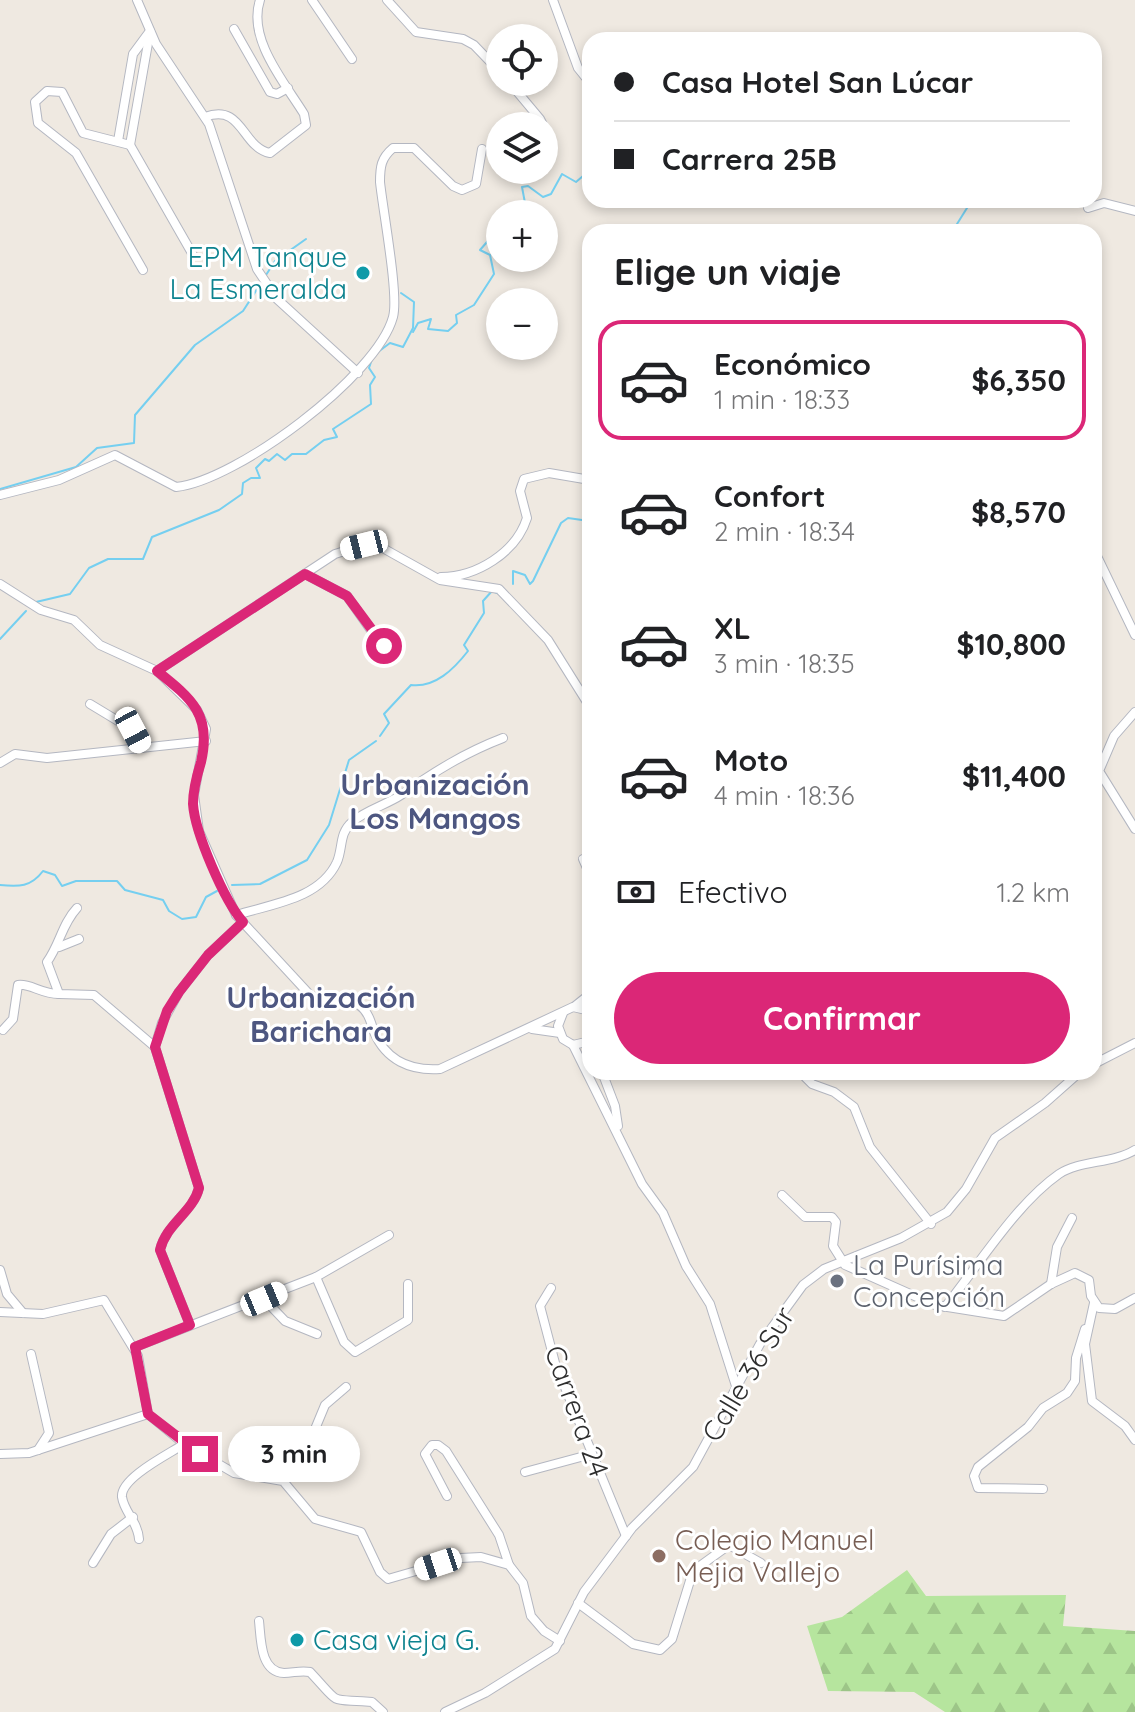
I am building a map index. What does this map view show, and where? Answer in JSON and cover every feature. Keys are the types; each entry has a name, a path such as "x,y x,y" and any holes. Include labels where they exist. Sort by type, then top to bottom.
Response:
{"street":[{"path":"137,0 150,31 205,117 257,269 277,299 358,373"},
{"path":"205,117 216,113 228,115 259,148 270,153 306,125 304,114 265,47 258,23 260,0"},
{"path":"312,0 352,59"},
{"path":"387,0 416,32 463,39 486,57"},
{"path":"553,0 582,73"},
{"path":"234,29 270,92 277,94 288,88"},
{"path":"118,141 133,54 150,31"},
{"path":"150,31 130,145 193,255"},
{"path":"130,145 83,133 62,92 47,91 35,102 38,123 76,153 143,270"},
{"path":"520,96 532,112"},
{"path":"0,495 59,480 115,455 144,467 168,484 184,486 250,458 358,373 388,331 394,314 380,182 380,166 385,154 393,148 414,148 453,186 462,190 476,184 482,149"},
{"path":"1102,204 1135,211"},
{"path":"432,576 469,574 510,549 527,518 520,491 524,479 549,473 582,479"},
{"path":"157,671 335,554 364,545 381,547 432,576 462,586 499,589 548,640 582,694"},
{"path":"1102,567 1135,635"},
{"path":"305,574 347,596 392,660"},
{"path":"0,584 41,610 74,620 100,645 157,671 197,710 206,729 206,741 194,795 195,816 240,919 310,995 324,1001 350,1002 363,1008 385,1051 408,1067 440,1069 532,1029 582,1000"},
{"path":"90,704 133,730 142,748"},
{"path":"1102,764 1114,736 1135,712"},
{"path":"155,1047 167,1011 179,992 240,919 316,887 336,863 344,832 352,822 400,796 418,780 459,756 503,738"},
{"path":"0,763 15,754 47,758 206,741"},
{"path":"1102,776 1135,829"},
{"path":"59,994 46,965 59,947 68,918 77,908"},
{"path":"59,947 79,939"},
{"path":"3,1030 13,1019 18,985 27,985 44,994 94,995 155,1047 197,1174 197,1196 169,1229 160,1250 190,1325"},
{"path":"573,1007 582,1009"},
{"path":"560,1033 564,1013"},
{"path":"532,1029 560,1033 573,1045 582,1062"},
{"path":"573,1045 582,1043"},
{"path":"1102,1060 1135,1043"},
{"path":"591,1080 642,1184 663,1213 686,1266 710,1304 736,1386"},
{"path":"605,1080 615,1106 619,1134"},
{"path":"808,1080 834,1092 854,1107 870,1147 931,1224"},
{"name":"Calle 36 Sur","path":"445,1712 543,1658 560,1641 578,1603 626,1536 693,1467 766,1334 803,1285 813,1275 840,1261 931,1224 966,1189 995,1138 1070,1080"},
{"path":"945,1307 1028,1203 1061,1172 1119,1159 1135,1150"},
{"path":"782,1195 805,1217 832,1217 836,1222 833,1246 840,1261 945,1307 1004,1316 1051,1284 1082,1274 1089,1280 1094,1303 1076,1358 1075,1381 1067,1393 1043,1408 1028,1427 978,1467 974,1476 978,1488 1043,1489"},
{"path":"1051,1284 1057,1247 1072,1218"},
{"path":"135,1347 316,1277 389,1235"},
{"path":"0,1270 7,1294 23,1313"},
{"path":"316,1277 344,1342 355,1352 405,1324 410,1312 408,1284"},
{"name":"Carrera 24","path":"551,1288 541,1300 555,1363 626,1536"},
{"path":"1094,1303 1099,1308 1115,1309 1135,1298"},
{"path":"264,1299 285,1321 317,1334"},
{"path":"0,1312 43,1314 104,1300 135,1347 148,1414 184,1444 244,1477 276,1478 288,1484 315,1519 361,1532 380,1572 388,1579 470,1557 509,1565"},
{"path":"1085,1329 1092,1401 1125,1426 1135,1440"},
{"path":"31,1354 49,1433 38,1450"},
{"path":"276,1478 308,1446 325,1405 346,1387"},
{"path":"0,1454 21,1455 148,1414"},
{"path":"139,1539 133,1517 123,1501 125,1485 184,1444"},
{"path":"447,1496 425,1454 432,1445 446,1451 499,1535 509,1565 523,1583 536,1623 560,1641"},
{"path":"525,1472 592,1454"},
{"path":"93,1563 111,1534 133,1517"},
{"path":"578,1603 633,1644 660,1650 672,1639 693,1571 729,1545 761,1563"},
{"path":"259,1621 262,1650 271,1668 284,1673 310,1672 335,1700 346,1703 372,1702 383,1712"}],"green space":[{"path":"907,1570 926,1596 1066,1595 1063,1626 1135,1631 1135,1712 945,1712 914,1692 828,1691 807,1626 842,1617"}],"waterway":[{"path":"524,200 522,187 528,186 543,197 551,194 562,174 576,182 582,177"},
{"path":"957,224 967,208"},
{"path":"266,275 275,261 306,239"},
{"path":"486,243 480,250 486,253"},
{"path":"413,332 418,323 431,319 428,329 448,331 457,323 456,315 474,305 494,272"},
{"path":"0,489 76,467 97,448 134,443 135,415 195,345 243,311 263,280"},
{"path":"378,352 390,343 403,347 413,328 414,302 401,293"},
{"path":"36,602 70,594 89,568 108,559 143,559 152,537 219,510 242,494 243,483 251,478 260,478 256,468 265,459 269,461 277,454 285,460 292,454 306,454 324,440 337,437 333,429 371,404 370,385 375,377 369,368 373,356"},
{"path":"513,584 513,571 525,575 530,584 533,581 561,523 568,518 582,520"},
{"path":"380,736 389,723 384,714 411,685 436,680 463,658 468,651 464,645 484,613 483,601 492,591 500,594"},
{"path":"0,639 26,611"},
{"path":"232,885 260,884 307,860 329,825 349,760 376,741"},
{"path":"0,885 24,885 43,871 55,875 62,886 76,881 117,881 125,890 163,900 169,911 182,919 196,917 206,897 217,891"}],"place":[{"name":"EPM Tanque La Esmeralda","path":"363,273"},
{"name":"La Purísima Concepción","path":"837,1281"},
{"name":"Colegio Manuel Mejia Vallejo","path":"659,1556"},
{"name":"Casa vieja G.","path":"297,1640"}],"district":[{"name":"Urbanización Los Mangos","path":"435,802"},
{"name":"Urbanización Barichara","path":"321,1015"}],"route":[{"path":"200,1454 148,1414 135,1347 190,1325 163,1264 160,1250 164,1238 197,1196 199,1188 175,1102 155,1047 167,1011 179,992 208,955 243,922 236,915 208,854 193,806 206,729 189,700 157,671 305,574 347,596 384,646"}]}
